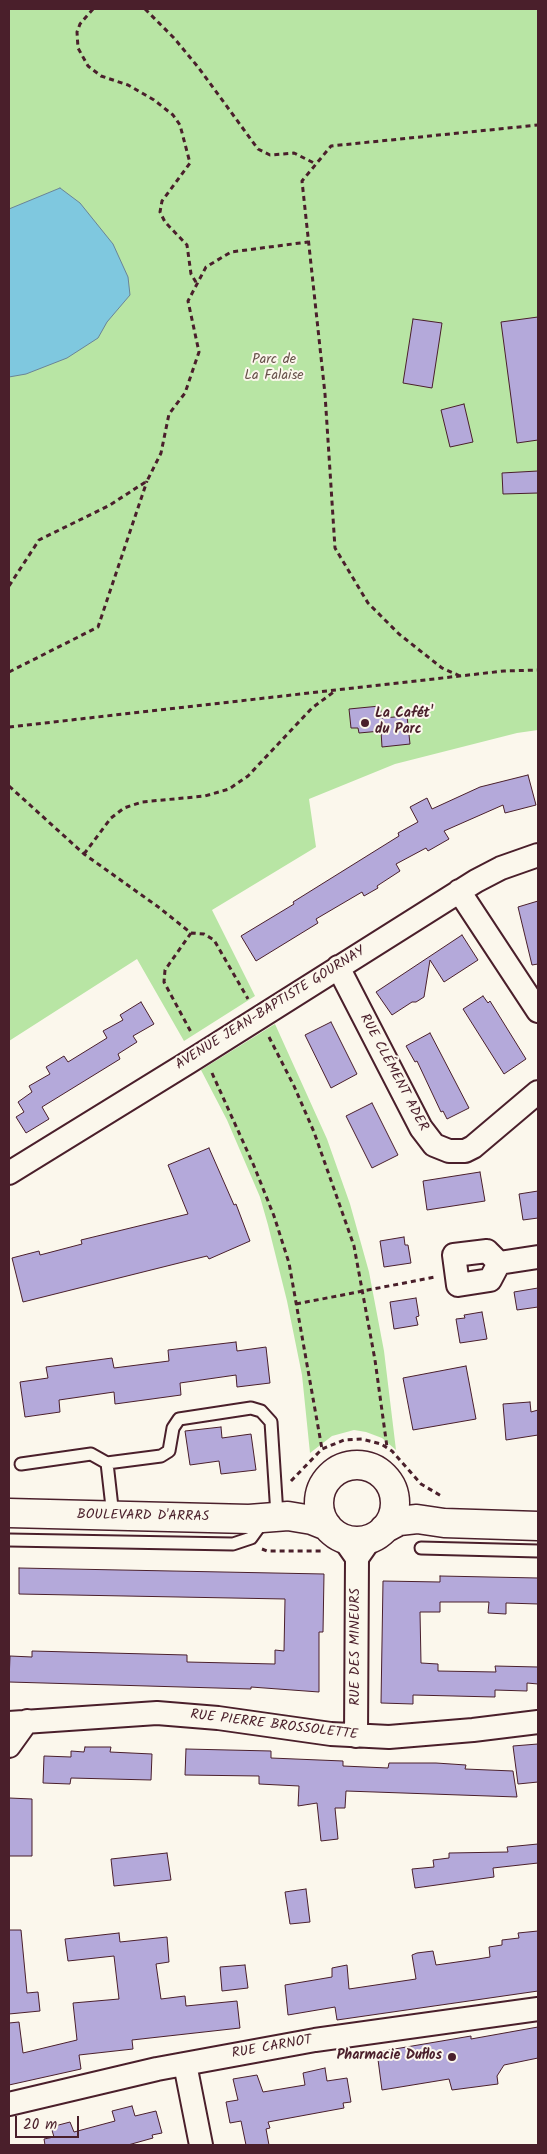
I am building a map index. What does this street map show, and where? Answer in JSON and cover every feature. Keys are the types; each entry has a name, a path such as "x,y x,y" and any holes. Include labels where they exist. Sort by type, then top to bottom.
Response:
{"street":[{"name":"AVENUE JEAN-BAPTISTE GOURNAY","path":"9,1173 490,872 538,855"},
{"path":"459,891 538,1011"},
{"name":"RUE CLÉMENT ADER","path":"338,967 421,1128 434,1145 449,1151 465,1150 473,1147 538,1092"},
{"path":"456,1273 454,1255 487,1251 499,1263 538,1257"},
{"path":"352,1541 319,1507 319,1496 326,1482 336,1471 355,1466 374,1470 415,1505 438,1518 458,1524"},
{"path":"352,1541 392,1517 394,1507 393,1492 386,1479"},
{"name":"BOULEVARD D'ARRAS","path":"272,1516 299,1504 326,1482"},
{"name":"BOULEVARD D'ARRAS","path":"9,1513 249,1519 272,1516 308,1518 352,1541"},
{"path":"352,1541 404,1520 458,1524 538,1526"},
{"name":"RUE DES MINEURS","path":"352,1541 356,1736"},
{"name":"RUE PIERRE BROSSOLETTE","path":"18,1722 156,1713 218,1718 318,1733 356,1736 428,1734 538,1722"},
{"path":"9,1746 18,1722"},
{"name":"RUE CARNOT","path":"9,2104 185,2064 356,2034 538,2009"},
{"path":"185,2064 201,2145"}],"lane":[{"path":"9,1540 223,1544 251,1538 272,1516 270,1422 261,1411 251,1408 184,1417 175,1423 170,1446 166,1454 107,1463 91,1454 21,1464"},
{"path":"107,1463 113,1516"},
{"path":"421,1548 538,1551"}],"path":[{"path":"93,9 80,24 77,32 78,48 88,66 101,76 128,85 154,100 173,115 180,125 190,163 162,201 160,212 165,222 187,245 191,274 197,284"},
{"path":"145,9 174,38 198,67 258,149 270,155 294,153 316,164"},
{"path":"460,676 442,668 399,634 368,603 335,548 325,394 302,181 331,146 538,125"},
{"path":"9,672 98,627 147,481 162,453 169,414 185,393 199,352 188,301 206,267 232,252 308,242"},
{"path":"9,586 39,540 110,505 147,481"},
{"path":"9,727 460,676 538,670"},
{"path":"84,854 111,818 124,808 142,802 205,796 228,789 248,776 312,708 336,690"},
{"path":"9,786 84,854 157,906 191,933 204,934 214,940 259,1017 294,1086 314,1132 354,1246 364,1292 387,1447"},
{"path":"191,933 165,970 164,982 203,1053 231,1113 274,1216 288,1264 322,1449"},
{"path":"296,1304 456,1273"},
{"path":"244,1541 267,1551 320,1550 352,1541"}],"green space":[{"name":"Parc de La Falaise","path":"9,9 538,9 538,730 517,733 395,764 309,799 316,847 212,910 255,996 184,1041 137,959 9,1041"},
{"path":"275,1024 327,1139 350,1204 369,1272 384,1351 396,1450 382,1438 354,1430 332,1436 310,1453 302,1375 287,1301 268,1225 260,1197 227,1120 201,1070"}],"water":[{"path":"60,188 80,203 113,244 128,277 130,295 107,322 98,338 67,358 26,374 9,377 9,209"}],"building":[{"path":"538,317 538,440 517,443 501,322"},
{"path":"413,319 442,323 432,388 403,383"},
{"path":"464,404 473,442 450,447 441,410"},
{"path":"538,471 538,493 503,494 502,473"},
{"path":"380,706 382,718 407,716 410,744 382,747 381,731 359,733 358,728 351,728 349,709"},
{"path":"528,775 536,805 505,813 503,805 444,831 449,839 428,851 426,848 396,864 400,871 377,886 378,888 364,896 362,892 316,919 318,923 256,961 241,936 294,904 293,902 399,836 398,833 418,822 410,807 427,798 432,809 480,787"},
{"path":"538,901 538,964 532,965 518,907"},
{"path":"462,935 478,960 444,982 430,960 424,997 416,1002 412,1002 392,1015 376,992"},
{"path":"483,996 488,1003 490,1001 526,1059 504,1074 463,1009"},
{"path":"141,1002 154,1024 133,1036 137,1042 118,1054 120,1059 42,1107 49,1119 26,1133 16,1117 24,1112 18,1102 32,1092 29,1086 50,1074 46,1067 64,1056 68,1062 107,1038 103,1031 123,1020 120,1015"},
{"path":"331,1022 357,1074 331,1088 305,1035"},
{"path":"430,1033 469,1108 447,1119 443,1111 441,1112 417,1061 415,1062 406,1046"},
{"path":"372,1103 398,1155 372,1168 346,1116"},
{"path":"209,1148 234,1205 236,1204 250,1241 209,1259 207,1256 23,1302 12,1258 39,1251 40,1255 82,1244 81,1240 188,1214 168,1165"},
{"path":"480,1172 485,1201 427,1210 423,1181"},
{"path":"538,1191 538,1218 523,1220 519,1194"},
{"path":"404,1237 405,1245 408,1245 411,1263 384,1267 380,1241"},
{"path":"538,1288 538,1307 517,1310 514,1292"},
{"path":"416,1298 419,1316 416,1317 418,1325 394,1329 390,1302"},
{"path":"482,1312 487,1339 460,1343 456,1319 465,1318 464,1315"},
{"path":"236,1342 237,1351 266,1347 270,1383 237,1387 236,1375 180,1383 181,1395 115,1404 114,1392 59,1400 60,1412 25,1417 20,1382 48,1378 46,1367 112,1358 114,1368 169,1361 168,1350"},
{"path":"466,1366 476,1419 413,1430 403,1378"},
{"path":"530,1402 531,1412 538,1410 538,1435 506,1440 503,1404"},
{"path":"221,1427 222,1438 251,1434 256,1470 221,1474 219,1461 190,1465 185,1431"},
{"path":"19,1568 324,1574 323,1632 319,1632 319,1692 251,1687 251,1689 9,1682 10,1656 32,1657 32,1651 187,1655 187,1662 275,1664 275,1650 284,1651 285,1599 19,1594"},
{"path":"440,1576 538,1578 538,1604 506,1603 506,1614 488,1613 489,1602 440,1602 440,1612 420,1612 421,1663 438,1664 438,1671 496,1672 495,1666 538,1667 538,1684 527,1683 527,1691 495,1690 495,1697 413,1695 413,1704 381,1703 383,1581 440,1582"},
{"path":"538,1744 538,1782 518,1784 513,1746"},
{"path":"85,1747 111,1747 110,1752 152,1754 151,1780 71,1778 70,1784 43,1783 44,1756 71,1757 71,1751 84,1752"},
{"path":"186,1749 271,1751 271,1758 343,1761 343,1766 388,1768 389,1763 436,1763 466,1765 465,1769 513,1771 517,1797 346,1791 345,1808 335,1808 338,1839 321,1841 317,1803 298,1806 299,1786 259,1784 259,1776 185,1775"},
{"path":"9,1798 32,1799 32,1856 9,1856"},
{"path":"538,1844 538,1863 493,1868 494,1877 415,1888 412,1869 434,1867 433,1860 449,1858 449,1853 508,1852 507,1847"},
{"path":"167,1853 171,1880 114,1886 111,1859"},
{"path":"306,1889 310,1922 290,1924 285,1892"},
{"path":"9,1930 21,1930 27,1993 38,1992 40,2011 9,2014"},
{"path":"538,1931 538,1991 337,2020 335,2007 288,2015 285,1985 332,1977 332,1968 347,1965 349,1989 416,1979 412,1955 417,1953 433,1951 436,1965 490,1957 489,1947 502,1945 502,1940 519,1938 518,1933"},
{"path":"119,1933 120,1942 167,1937 169,1962 156,1964 161,1999 185,1996 186,2006 237,2001 240,2028 132,2040 133,2049 79,2055 81,2069 9,2085 9,2023 19,2022 23,2053 77,2040 73,2003 119,1999 114,1956 68,1961 65,1939"},
{"path":"245,1965 248,1988 222,1991 220,1967"},
{"path":"538,2027 538,2058 504,2065 497,2076 498,2084 452,2090 449,2079 382,2090 377,2052 471,2036 471,2039"},
{"path":"325,2068 327,2081 347,2078 351,2102 343,2103 344,2108 268,2122 270,2128 266,2129 269,2145 246,2145 241,2121 230,2123 226,2102 238,2100 233,2079 257,2075 263,2092 305,2085 303,2073"},
{"path":"132,2106 135,2116 156,2111 162,2133 152,2135 153,2138 128,2145 45,2145 44,2139 54,2137 51,2127 70,2122 74,2132 115,2121 112,2111"}],"place":[{"name":"La Cafét' du Parc","path":"365,723"},
{"name":"Pharmacie Duflos","path":"452,2057"}]}
